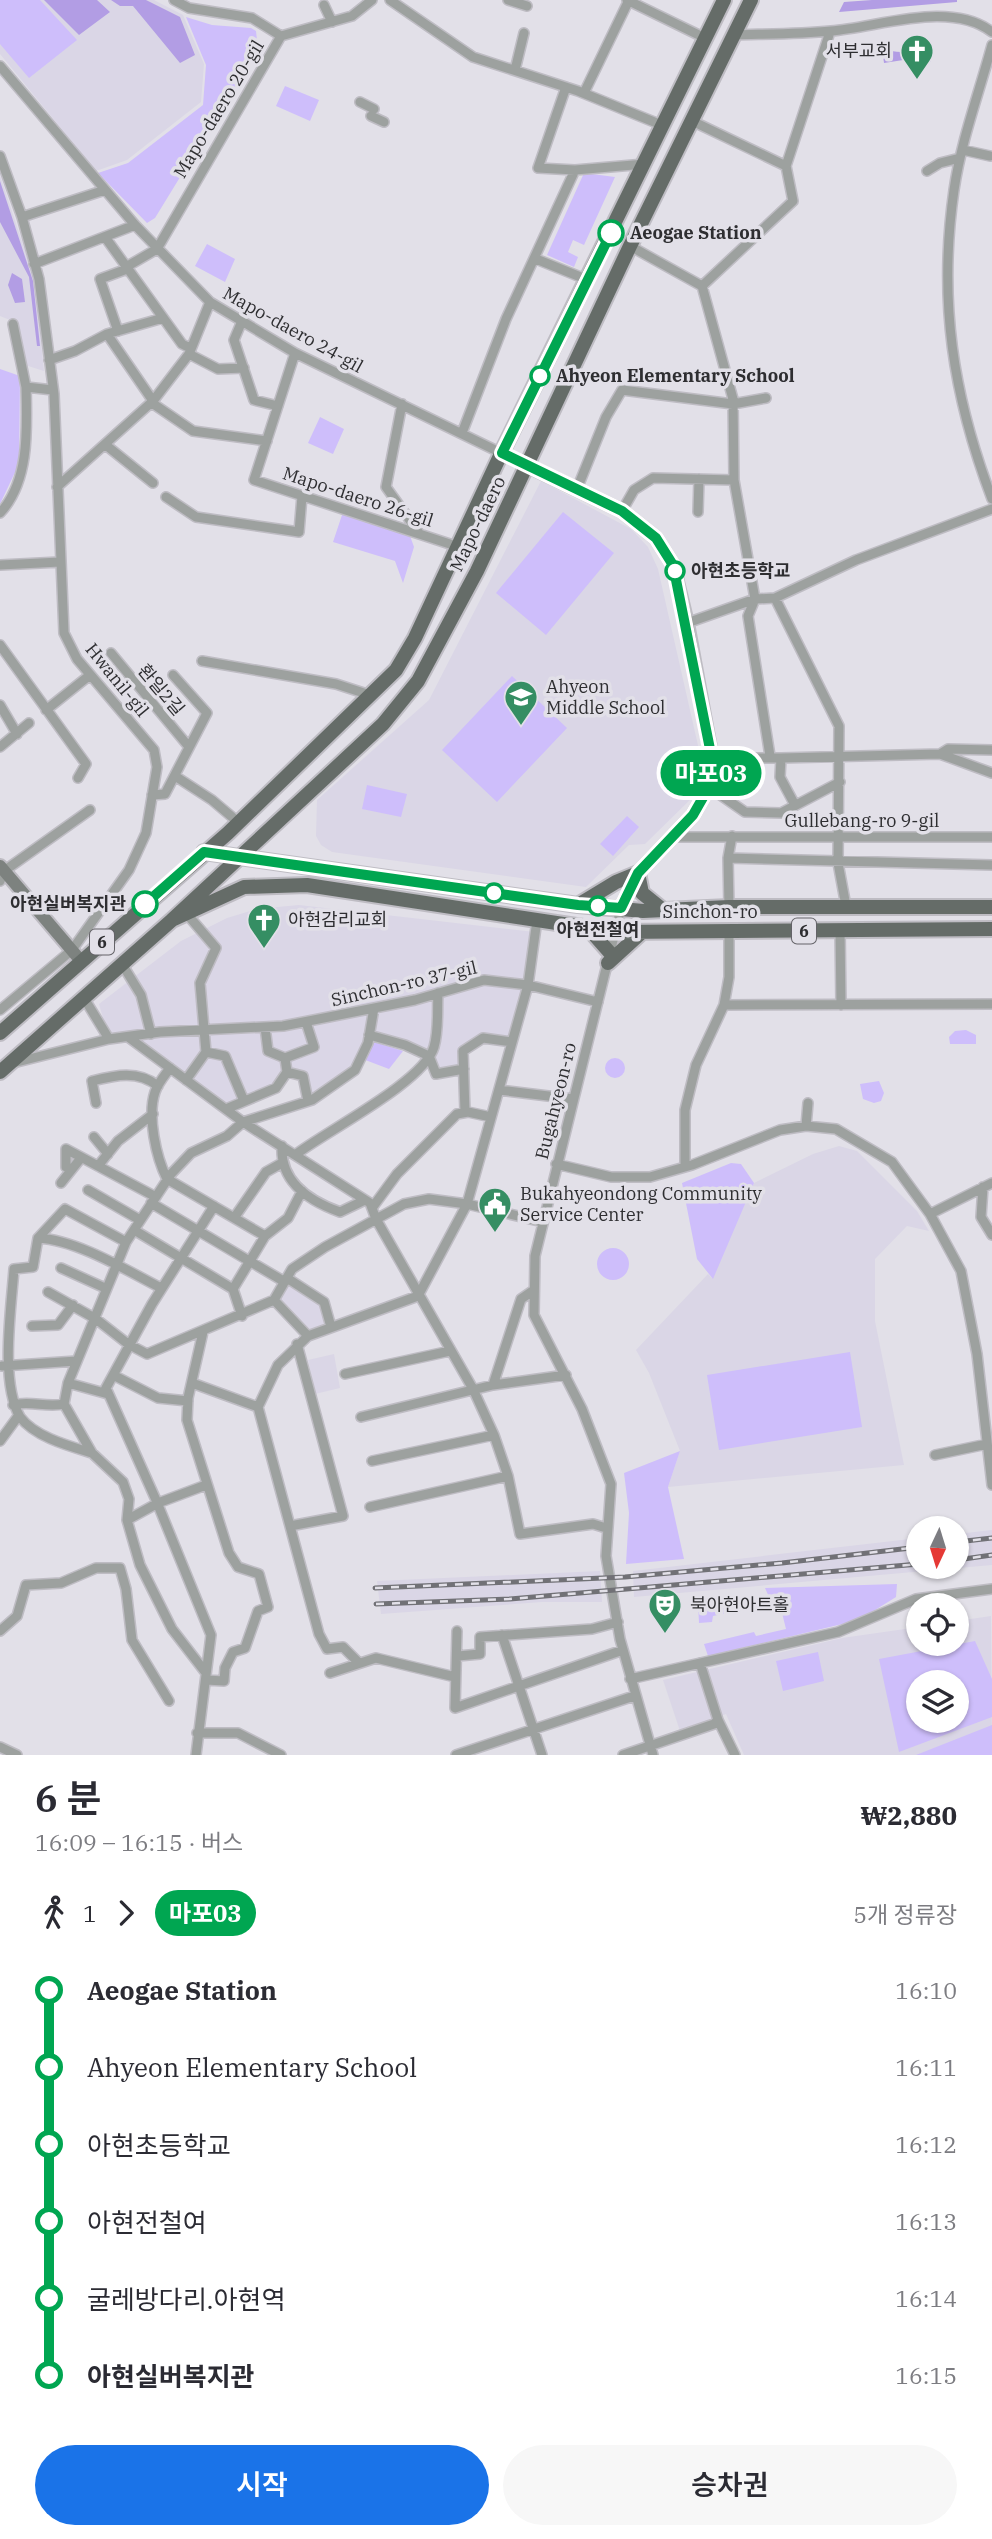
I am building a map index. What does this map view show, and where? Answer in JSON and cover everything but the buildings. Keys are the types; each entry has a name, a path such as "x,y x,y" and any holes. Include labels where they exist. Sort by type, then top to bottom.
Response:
{"main road":[{"name":"Mapo-daero","path":"204,852 396,670 409,649 724,0"},
{"name":"Mapo-daero","path":"172,920 383,724 418,681 477,571 630,246 751,0"},
{"name":"Sinchon-ro","path":"204,852 578,905 642,932 992,929"},
{"name":"6","path":"0,1033 76,956 204,852"},
{"path":"578,905 615,882 638,873 642,893 663,910"},
{"name":"Sinchon-ro","path":"5,1068 172,920 244,887 288,883 588,928 663,910 846,905 992,907"},
{"path":"588,928 609,958 642,932"}],"street":[{"path":"174,0 189,8 252,18 281,36"},
{"name":"Mapo-daero 20-gil","path":"157,249 281,36 352,16 372,0"},
{"path":"390,0 473,57 584,93 664,126"},
{"path":"508,0 527,6"},
{"path":"584,93 628,1 707,39"},
{"path":"324,5 332,22"},
{"path":"734,35 830,32 939,16 977,20 992,32"},
{"path":"702,286 793,201 786,166 830,32"},
{"path":"515,70 524,33"},
{"path":"992,45 961,154 949,238 947,315 960,403 992,499"},
{"name":"Mapo-daero 24-gil","path":"0,66 135,225 210,302 295,353 528,466"},
{"path":"566,87 538,168 575,170 645,164"},
{"path":"359,102 384,122"},
{"path":"692,121 786,166"},
{"path":"926,171 961,154 990,156"},
{"name":"Hwanil-gil","path":"0,156 22,217 34,264 49,360 53,390 64,633 77,659 154,750 157,767 146,833 129,870 76,956 3,1007"},
{"path":"462,433 506,319 575,170"},
{"path":"22,217 105,190"},
{"path":"34,264 135,225"},
{"path":"105,237 189,351 218,369 244,368"},
{"path":"630,246 702,286 721,346 733,404 734,480 755,599 748,616 770,756"},
{"path":"118,331 100,279 127,268 157,249"},
{"path":"536,259 588,280"},
{"path":"57,487 107,446 153,402 189,351 210,302"},
{"path":"49,360 75,351 107,334 163,318"},
{"path":"242,321 234,340 254,400 278,406"},
{"path":"0,513 9,503 22,468 26,387 13,324"},
{"path":"107,334 153,402 193,431 267,441"},
{"name":"Mapo-daero 26-gil","path":"295,353 254,480 459,547"},
{"path":"26,387 53,390"},
{"path":"577,489 606,418 622,390 733,404 766,398"},
{"path":"401,404 386,487 419,533"},
{"path":"107,446 153,483"},
{"path":"528,466 622,511 656,538 673,565 687,623 711,754 709,787 693,815 675,837 638,873 618,920"},
{"path":"622,511 634,490 653,478 734,480"},
{"path":"698,512 699,479"},
{"path":"166,497 196,517 299,532 302,496"},
{"path":"687,623 755,599 775,598 856,560 992,509"},
{"path":"0,565 60,562"},
{"path":"775,598 839,726 841,838 838,863 846,905"},
{"path":"0,646 86,764 78,778"},
{"name":"환일2길","path":"111,653 189,747"},
{"path":"202,661 336,684 370,695"},
{"path":"46,710 90,675"},
{"name":"환일2길","path":"152,795 165,793 207,713 173,675"},
{"path":"0,705 17,734"},
{"path":"0,747 29,723"},
{"path":"940,754 948,749 992,750"},
{"path":"711,754 720,758 854,758 940,754 992,773"},
{"path":"781,758 780,777 795,805"},
{"path":"175,776 212,800 238,822"},
{"path":"709,787 745,813 781,813 840,782"},
{"path":"76,956 1,873 90,810"},
{"path":"732,836 729,859 808,858 838,863 992,865"},
{"name":"Gullebang-ro 9-gil","path":"675,837 992,836"},
{"name":"Sinchon-ro","path":"729,859 729,907"},
{"path":"186,914 216,948 200,983 206,1052 186,1080"},
{"path":"358,1662 343,1647 327,1649 319,1634 258,1407 278,1365 308,1336 418,1296 467,1204 528,985 537,920"},
{"name":"Bugahyeon-ro","path":"618,920 535,1256 534,1315 566,1375 611,1484 606,1556 623,1650 651,1751"},
{"path":"841,930 841,1005"},
{"path":"685,1167 683,1135 690,1090 696,1065 724,1005 729,977 729,931"},
{"path":"122,964 141,995 151,1034"},
{"name":"Sinchon-ro 37-gil","path":"5,1068 109,1039 306,1022 484,980 528,985 598,1002"},
{"path":"295,1155 323,1133 362,1112 398,1086 429,1056 434,1049 437,1029 438,993"},
{"path":"0,996 3,1007"},
{"path":"84,998 109,1039"},
{"path":"724,1005 992,1004"},
{"path":"203,1332 188,1401 187,1420 205,1485 229,1553 238,1567 259,1574 268,1607 258,1611 245,1648 233,1653 225,1668 224,1681 206,1678 170,1625 140,1565 127,1520 129,1499 123,1482 92,1452 64,1404 68,1383 126,1242 167,1179 191,1153 228,1136 243,1122 308,1101 355,1070 369,1035 374,1008"},
{"path":"265,1027 268,1051 285,1058 314,1047 306,1022"},
{"path":"369,1035 429,1056 436,1074 464,1069"},
{"path":"128,1037 243,1122 368,1204 473,1389 494,1435 508,1476 520,1534 593,1524 606,1528"},
{"path":"465,1112 463,1051 483,1038 512,1042"},
{"path":"206,1052 225,1056 244,1101"},
{"path":"226,1109 276,1087 287,1072 285,1058"},
{"path":"170,1068 158,1086 153,1114 161,1167 167,1179 265,1236"},
{"path":"287,1072 303,1076 308,1101"},
{"path":"96,1102 92,1081 137,1074 146,1076 158,1086"},
{"path":"499,1090 573,1098"},
{"path":"806,1126 808,1103"},
{"path":"282,1146 282,1163 292,1183 319,1205 340,1212 368,1204 457,1114 465,1112 491,1117"},
{"path":"98,1166 118,1141 153,1114"},
{"path":"556,1164 631,1180 685,1167 780,1130 806,1126 836,1129 892,1162 930,1214 961,1271 977,1354 992,1485"},
{"path":"94,1137 108,1154"},
{"path":"72,1169 66,1167 66,1149 324,1302 331,1327"},
{"path":"61,1182 82,1158"},
{"path":"234,1218 266,1172 282,1163"},
{"path":"930,1214 988,1185"},
{"path":"988,1185 981,1217 992,1235"},
{"path":"88,1190 140,1220"},
{"path":"233,1289 265,1236 288,1218 302,1191"},
{"path":"48,1292 96,1318 128,1344 147,1354 242,1316 274,1300 292,1269 324,1247 404,1204 429,1199 467,1204 543,1222"},
{"path":"196,1755 211,1635 158,1503 107,1388 128,1344 214,1206"},
{"path":"92,1452 57,1442 19,1415 12,1405 3,1366 14,1269 33,1267 38,1238 65,1209 126,1242"},
{"path":"134,1230 233,1289 242,1316"},
{"path":"38,1238 52,1239 116,1265 162,1288"},
{"path":"61,1268 105,1288"},
{"path":"493,1385 521,1299 534,1290"},
{"path":"274,1300 308,1336"},
{"path":"32,1326 58,1325 73,1305"},
{"path":"290,1526 343,1516 298,1344"},
{"path":"345,1374 450,1351"},
{"path":"3,1366 78,1361"},
{"path":"113,1375 158,1398 188,1401"},
{"path":"361,1417 473,1389 566,1375"},
{"path":"68,1383 108,1394"},
{"path":"192,1383 258,1407"},
{"path":"12,1405 26,1401 55,1406 64,1404"},
{"path":"0,1441 19,1415"},
{"path":"372,1461 494,1435"},
{"path":"935,1455 987,1444"},
{"path":"370,1507 508,1476"},
{"path":"127,1520 158,1503 205,1485"},
{"path":"0,1632 17,1616 26,1586 61,1583 96,1569 120,1568 126,1588 132,1640 169,1701"},
{"path":"630,1679 838,1632 916,1599 992,1589"},
{"path":"458,1656 480,1654 480,1637 592,1629 618,1622"},
{"path":"457,1631 455,1708 623,1650"},
{"path":"502,1635 542,1755"},
{"path":"330,1673 376,1658 455,1677"},
{"path":"700,1663 718,1720 735,1755"},
{"path":"456,1755 634,1696"},
{"path":"623,1755 651,1751 718,1720"},
{"path":"197,1733 238,1733 268,1752 281,1755"},
{"path":"0,1747 17,1755"}],"shaded area":[{"path":"0,0 154,0 183,15 204,64 201,102 127,160 96,171 0,54"},
{"path":"0,0 40,0 77,40 29,78 0,44"},
{"path":"44,0 97,0 110,12 79,35"},
{"path":"111,0 146,0 180,17 195,55 180,63 133,6 120,6"},
{"path":"844,2 957,2 839,12"},
{"path":"186,17 212,25 251,28 256,31 258,50 155,218 147,223 98,173 128,163 203,105 206,65"},
{"path":"930,42 931,62 916,58 884,63 882,48 907,52"},
{"path":"285,86 319,100 310,121 276,106"},
{"path":"584,173 615,177 584,245 573,240 568,252 578,257 574,267 547,255"},
{"path":"0,175 35,281 44,371 25,365 15,322 0,316"},
{"path":"0,181 33,281 40,346 37,346 29,277 0,222"},
{"path":"207,244 235,259 225,282 195,266"},
{"path":"12,273 22,279 25,302 15,303 8,285"},
{"path":"0,369 20,376 19,464 0,504"},
{"path":"320,417 344,429 333,454 308,443"},
{"path":"541,481 631,529 648,547 658,569 702,763 702,779 696,794 645,844 629,845 586,887 332,852 321,845 316,836 317,800 429,700"},
{"path":"343,512 409,533 414,547 403,583 395,561 333,542"},
{"path":"563,512 614,553 546,635 496,593"},
{"path":"512,676 567,728 497,802 442,750"},
{"path":"367,785 407,794 401,817 362,809"},
{"path":"627,816 639,827 613,856 600,844"},
{"path":"299,905 535,932 512,1042 483,1038 463,1051 464,1069 436,1074 429,1056 369,1036 355,1070 312,1100 303,1076 287,1072 276,1088 226,1109 128,1037 109,1039 99,1004 181,941 227,918 257,909"},
{"path":"966,1030 976,1035 976,1044 950,1044 949,1037 955,1031"},
{"path":"368,1040 403,1051 389,1069 360,1058"},
{"path":"615,1058 622,1061 625,1068 622,1075 615,1078 608,1075 605,1068 608,1061"},
{"path":"879,1081 884,1093 881,1101 874,1103 863,1099 860,1084"},
{"path":"839,1146 857,1151 917,1211 929,1231 907,1226 875,1259 875,1321 904,1465 668,1487 680,1451 649,1373 636,1350 708,1274 712,1278 754,1183 813,1154"},
{"path":"731,1163 741,1164 754,1183 713,1279 697,1259 682,1183"},
{"path":"613,1248 624,1253 629,1264 624,1275 613,1280 602,1275 597,1264 602,1253"},
{"path":"289,1284 322,1305 326,1324 310,1330 279,1300"},
{"path":"850,1352 862,1427 719,1450 707,1375"},
{"path":"334,1354 340,1388 315,1394 308,1360"},
{"path":"680,1451 668,1487 684,1559 626,1564 629,1513 624,1473"},
{"path":"992,1530 992,1565 970,1567 970,1533"},
{"path":"906,1540 906,1573 634,1597 633,1571"},
{"path":"600,1571 602,1602 542,1602 381,1614 377,1581"},
{"path":"897,1584 896,1597 859,1620 708,1656 704,1644 754,1632 756,1636 786,1629 780,1605 765,1605 764,1600 770,1599 765,1588"},
{"path":"748,1598 752,1608 713,1616 712,1622 699,1623 698,1603"},
{"path":"991,1616 992,1755 744,1755 726,1714 680,1731 663,1680 842,1638 906,1629 906,1656 969,1656 969,1619"},
{"path":"975,1641 992,1679 992,1717 969,1726 969,1670 906,1670 906,1733 949,1733 899,1752 879,1659 906,1654 969,1656 969,1642"},
{"path":"818,1652 824,1681 783,1691 776,1661"},
{"path":"992,1725 992,1755 916,1755"}],"railway":[{"path":"970,1541 992,1538"},
{"path":"375,1588 625,1577 906,1549"},
{"path":"970,1558 992,1555"},
{"path":"376,1604 510,1599 906,1565"}],"bus line":[{"name":"마포03","path":"145,904 204,852 578,905 621,908 638,873 693,815 709,787 711,754 687,623 673,565 656,538 622,511 502,453 611,233"}],"place":[{"name":"서부교회","path":"917,81"},
{"name":"Aeogae Station","path":"611,233"},
{"name":"Ahyeon Elementary School","path":"540,376"},
{"name":"아현초등학교","path":"675,571"},
{"name":"Ahyeon Middle School","path":"521,727"},
{"name":"아현실버복지관","path":"145,904"},
{"name":"아현전철여","path":"598,906"},
{"name":"아현감리교회","path":"264,950"},
{"name":"Bukahyeondong Community Service Center","path":"495,1234"},
{"name":"북아현아트홀","path":"665,1635"}]}
